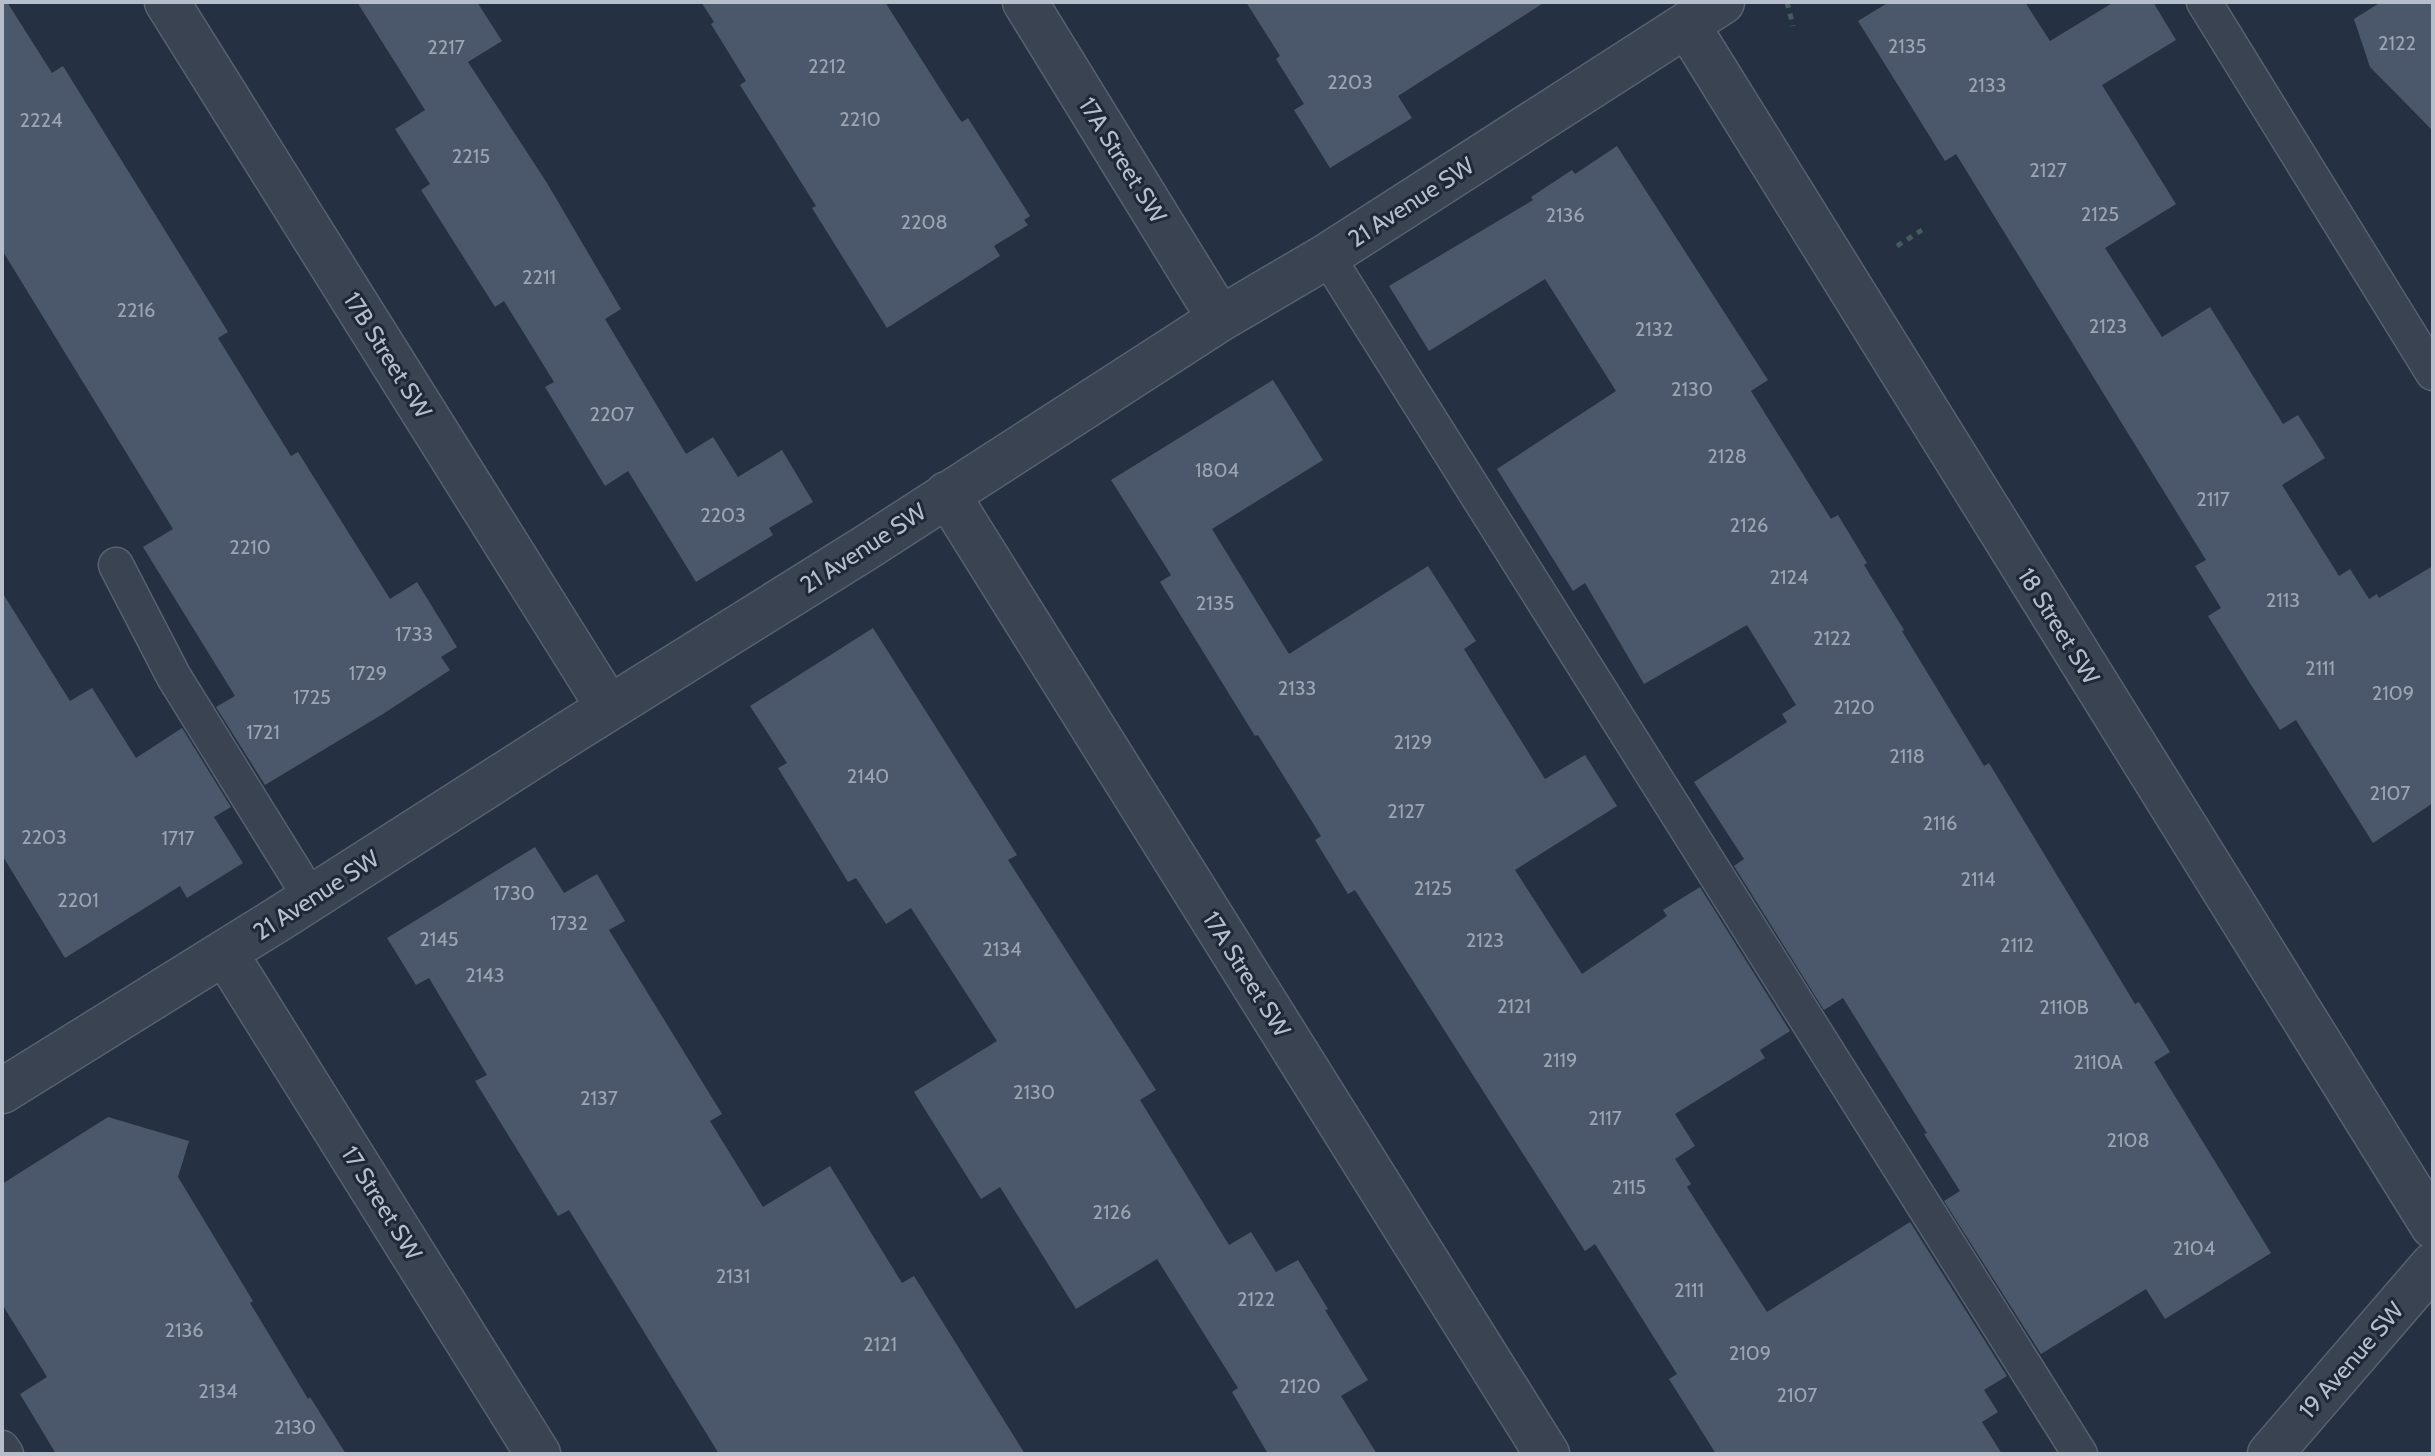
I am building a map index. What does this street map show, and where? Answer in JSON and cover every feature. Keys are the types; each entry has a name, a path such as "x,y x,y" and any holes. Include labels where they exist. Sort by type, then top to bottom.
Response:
{"street":[{"name":"17B Street SW","path":"167,2 609,708"},
{"name":"17A Street SW","path":"1025,2 1220,319"},
{"name":"21 Avenue SW","path":"7,1077 225,953 1220,319 1327,256 1704,13"},
{"name":"18 Street SW","path":"1704,13 2382,1147 2433,1226"},
{"name":"17A Street SW","path":"947,494 1547,1454"},
{"name":"17 Street SW","path":"225,953 538,1454"},
{"name":"19 Avenue SW","path":"2270,1454 2433,1265"}],"lane":[{"path":"2204,2 2433,373"},
{"path":"1327,256 2080,1454"},
{"path":"116,565 174,677 311,898"},
{"path":"2,1448 6,1454"}],"path":[{"path":"1787,2 1793,26"},
{"path":"1897,246 1922,230"}],"building":[{"path":"2,2 7,2 52,73 63,66 228,332 218,338 291,456 298,452 390,599 417,582 457,647 441,657 450,670 265,785 216,707 235,696 143,547 173,529 2,250"},
{"path":"357,2 477,2 502,41 468,62 547,183 621,309 605,319 686,454 713,437 738,477 782,450 813,502 769,528 773,535 696,582 628,471 605,486 545,387 554,382 504,301 495,307 421,190 430,184 395,129 425,110"},
{"path":"701,2 885,2 958,117 962,122 968,118 1030,216 1024,220 1028,225 994,246 1000,256 887,328 740,85 746,81"},
{"path":"1246,2 1545,2 1398,96 1412,118 1330,168 1294,110 1304,104 1276,59 1280,56"},
{"path":"1889,2 2025,2 2050,41 2114,2 2153,2 2176,40 2102,85 2176,204 2105,248 2162,337 2210,307 2283,424 2298,415 2325,458 2282,485 2339,576 2350,569 2369,599 2377,594 2379,598 2433,566 2433,803 2373,843 2296,720 2280,730 2246,677 2208,616 2221,608 2195,566 2206,560 1956,154 1945,161 1858,21"},
{"path":"2381,2 2433,2 2433,131 2370,67 2354,19"},
{"path":"1617,146 1768,380 1751,391 1831,519 1838,515 1902,631 1984,766 1989,763 2135,1004 2139,1002 2170,1052 2154,1062 2271,1253 2165,1319 2146,1289 2041,1354 1944,1201 1960,1191 1924,1134 1927,1133 1843,998 1824,1010 1734,866 1744,859 1694,782 1787,722 1782,714 1796,705 1747,625 1644,684 1585,583 1573,591 1497,469 1616,391 1545,279 1429,351 1389,286 1533,200 1531,197 1572,170 1575,174"},
{"path":"1273,380 1323,460 1212,529 1289,654 1428,566 1476,641 1464,649 1545,779 1585,755 1617,806 1515,870 1582,974 1667,916 1663,910 1700,887 1790,1031 1760,1050 1765,1058 1675,1114 1695,1146 1675,1159 1691,1184 1687,1187 1767,1312 1910,1222 2007,1376 1984,1390 1998,1412 1982,1422 2002,1454 1716,1454 1669,1379 1677,1374 1595,1244 1585,1251 1355,890 1348,894 1315,840 1321,836 1160,582 1171,575 1111,480"},
{"path":"2,592 70,701 92,688 136,758 182,728 231,807 214,817 243,863 187,898 180,886 65,958 2,855"},
{"path":"873,628 1017,855 1008,860 1156,1090 1140,1100 1229,1245 1251,1232 1276,1272 1298,1260 1328,1309 1325,1310 1368,1380 1341,1396 1377,1454 1268,1454 1232,1392 1238,1388 1157,1259 1076,1309 1000,1187 981,1199 914,1092 997,1041 911,908 886,924 856,878 848,882 778,768 787,763 750,706"},
{"path":"535,847 564,893 597,874 625,921 609,930 722,1114 710,1121 763,1207 830,1166 902,1283 914,1276 1025,1454 719,1454 569,1210 558,1216 475,1081 487,1075 429,978 416,985 387,938"},
{"path":"108,1117 189,1141 178,1177 308,1399 310,1397 346,1454 56,1454 20,1394 47,1377 2,1304 2,1184"}]}
